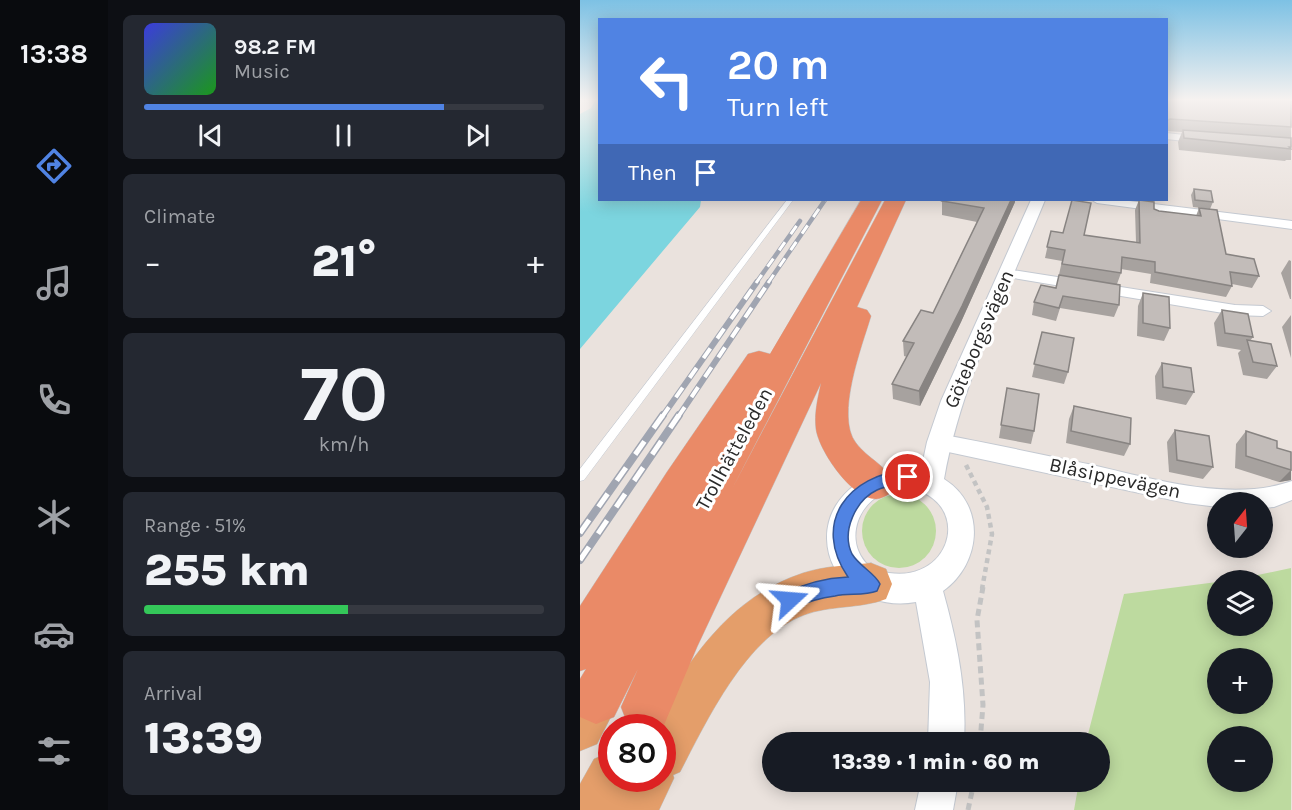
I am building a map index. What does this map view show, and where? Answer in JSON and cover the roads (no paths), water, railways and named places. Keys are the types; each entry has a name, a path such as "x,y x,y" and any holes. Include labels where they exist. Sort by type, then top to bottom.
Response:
{"highway":[{"name":"Trollhätteleden","path":"642,714 864,237 871,201"},
{"name":"Trollhätteleden","path":"588,713 864,237 895,201"},
{"path":"864,237 859,309 833,405 836,442 846,458 876,483"},
{"path":"580,648 680,483 812,281 864,237"},
{"path":"676,731 699,692 732,645 764,614 801,595 836,586 871,584"},
{"path":"595,810 604,792"},
{"path":"631,810 641,792"}],"street":[{"path":"1175,137 1210,140"},
{"name":"Göteborgsvägen","path":"931,483 939,442 952,401 1038,201"},
{"path":"1105,201 1291,225"},
{"path":"1006,273 1224,308 1263,311"},
{"name":"Blåsippevägen","path":"939,442 1192,494 1239,499 1274,498 1291,490"},
{"path":"908,477 931,483 951,499 960,514 963,532 959,549 950,566 926,585 898,591 871,584 858,576 848,563 842,549 840,535 842,520 848,507 863,490 892,478 908,477"},
{"path":"926,585 939,631 948,693 946,732"},
{"path":"934,810 938,792"}],"lane":[{"path":"580,477 789,201"}],"water":[{"path":"580,137 598,137 598,201 701,201 700,207 580,349"}],"railway":[{"path":"768,283 824,201"},
{"path":"756,283 800,221"},
{"path":"662,417 757,282"},
{"path":"678,417 769,282"},
{"path":"580,533 663,415"},
{"path":"580,560 679,415"}]}
